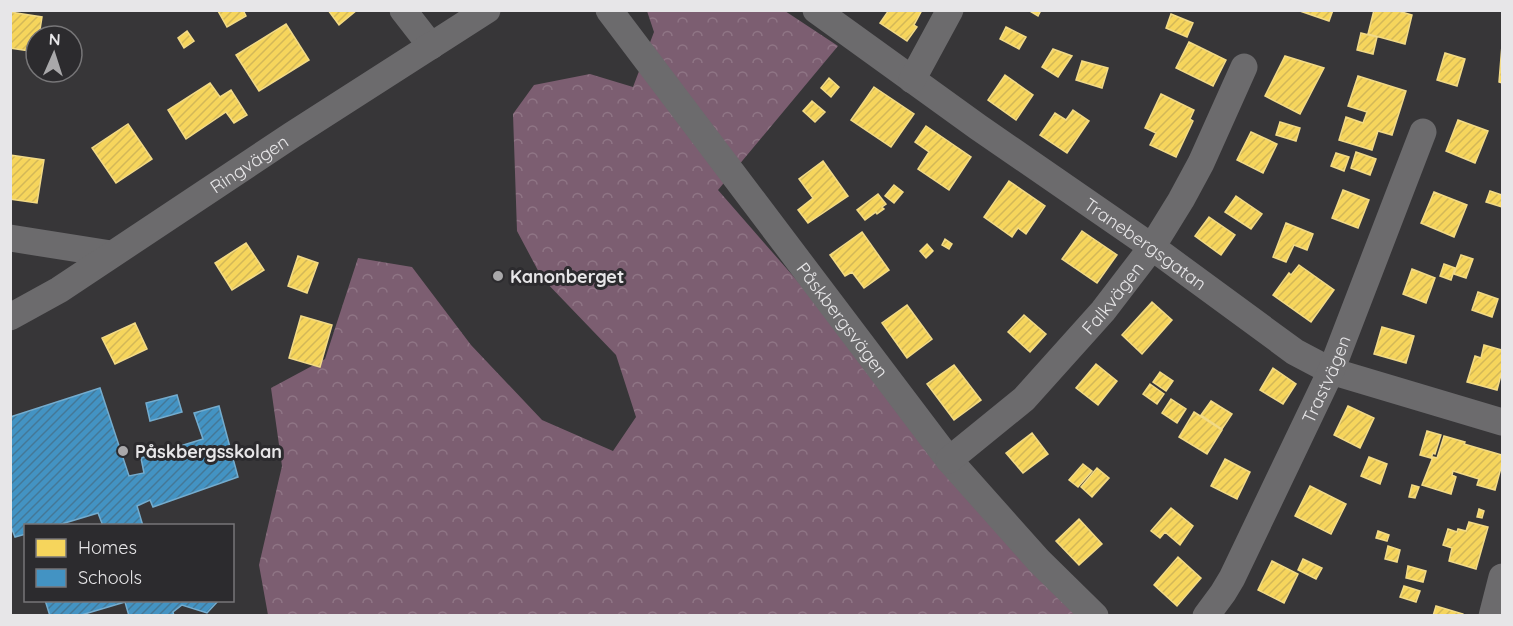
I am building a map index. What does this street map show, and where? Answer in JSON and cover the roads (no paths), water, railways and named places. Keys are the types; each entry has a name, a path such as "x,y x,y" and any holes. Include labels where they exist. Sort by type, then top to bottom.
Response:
{"street":[{"path":"403,10 431,46"},
{"name":"Ringvägen","path":"10,316 59,290 487,10"},
{"name":"Påskbergsvägen","path":"609,10 949,460 1039,561 1095,615"},
{"name":"Tranebergsgatan","path":"816,10 912,80 1152,247 1295,352 1331,371 1503,422"},
{"path":"912,80 950,10"},
{"name":"Falkvägen","path":"949,460 1006,415 1047,375 1103,311 1152,247 1201,163 1244,67"},
{"name":"Trastvägen","path":"1206,615 1232,578 1331,371 1423,132"},
{"path":"10,238 111,254"},
{"path":"1492,615 1503,577"}],"place":[{"name":"Kanonberget","path":"498,276"},
{"name":"Påskbergsskolan","path":"123,451"}]}
